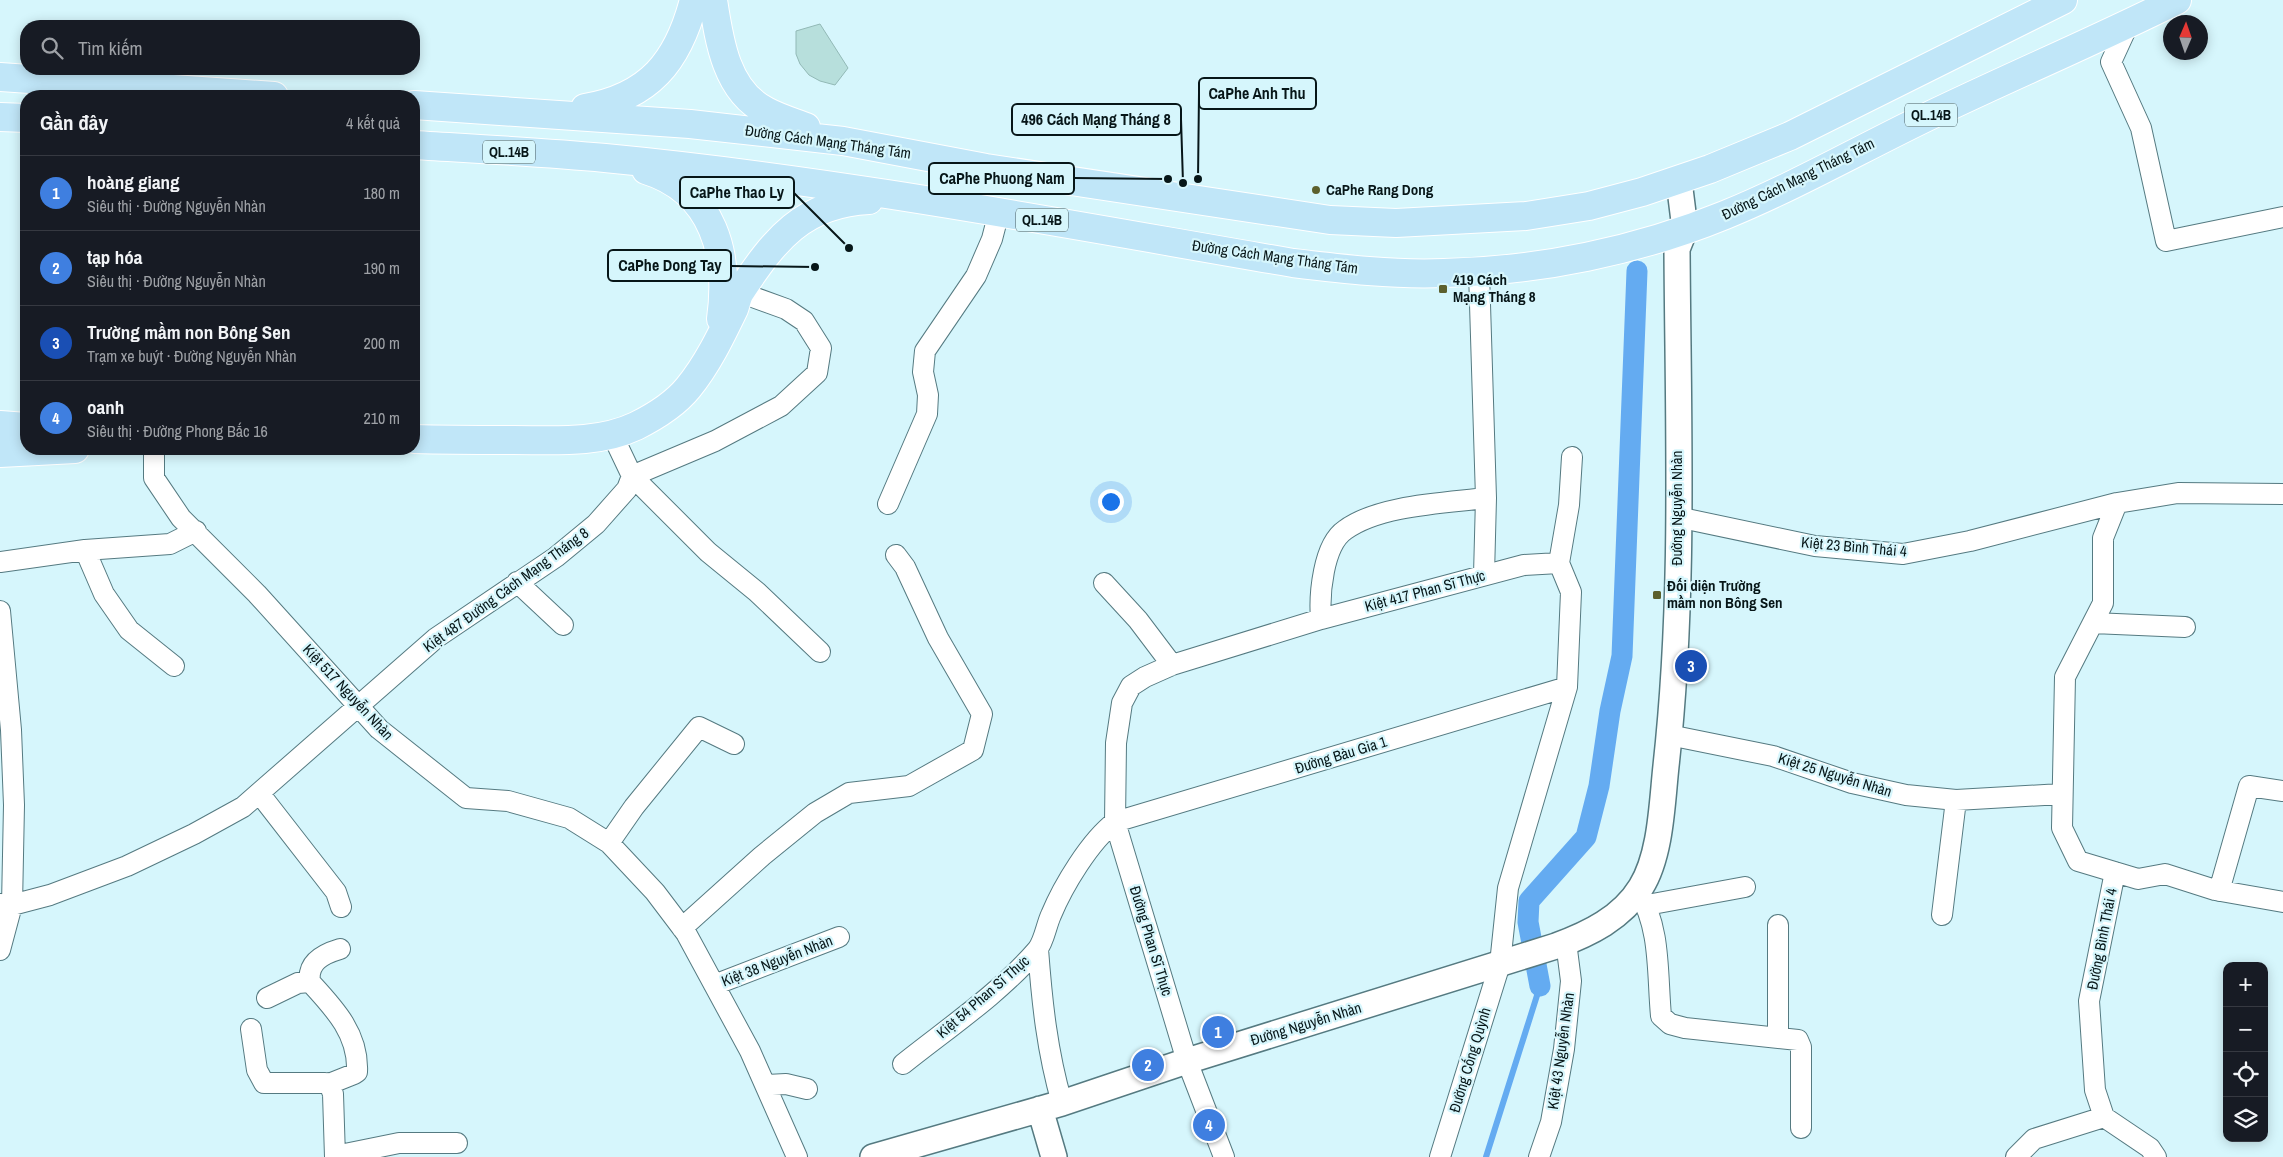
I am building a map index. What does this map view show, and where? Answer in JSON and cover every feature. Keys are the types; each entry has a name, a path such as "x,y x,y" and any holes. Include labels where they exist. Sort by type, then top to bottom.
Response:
{"highway":[{"path":"554,113 606,104 631,95 656,76 674,55 688,25 694,0"},
{"path":"712,0 725,58 744,94 765,111 842,141"},
{"name":"Đường Cách Mạng Tháng Tám","path":"420,105 554,113 690,124 842,141 986,168 1330,220 1396,223 1526,216 1589,206 1678,181 1790,136 2063,0"},
{"name":"Đường Cách Mạng Tháng Tám","path":"420,145 605,158 916,198 1293,263 1355,270 1442,274 1479,272 1582,258 1632,246 1722,216 1769,196 1988,87 2128,25 2177,0"},
{"path":"0,78 170,90"},
{"path":"0,117 20,118"},
{"path":"605,158 660,175 684,190 707,216 716,235 723,276 724,297 717,340"},
{"path":"420,439 572,440 612,434 635,426 660,412 688,389 717,340 734,307 739,292 778,240 806,216 828,207 854,201 916,198"},
{"path":"0,426 20,427"},
{"path":"0,454 20,453"}],"street":[{"path":"2128,25 2111,62 2141,128 2166,241 2283,217"},
{"name":"Đường Nguyễn Nhàn","path":"873,1157 1051,1106 1187,1061 1561,944 1607,924 1642,898 1660,820 1674,690 1677,517 1677,249 1685,229 1678,181"},
{"path":"888,504 928,414 928,395 923,372 926,351 976,276 992,238 998,212"},
{"path":"1479,272 1486,498 1484,575"},
{"path":"632,476 715,442 781,406 818,373 821,348 804,321 786,308 739,292"},
{"path":"612,434 632,476 708,552 757,592 820,652"},
{"name":"Kiệt 517 Nguyễn Nhàn","path":"154,455 154,478 182,518 278,616 379,729 466,798 508,801 569,818 609,843 655,892 684,931"},
{"path":"1567,687 1571,592 1559,563 1569,505 1572,458"},
{"name":"Kiệt 487 Đường Cách Mạng Tháng 8","path":"6,904 50,895 127,866 211,825 243,807 436,638 556,557 596,524 627,489 632,476"},
{"name":"Kiệt 23 Bình Thái 4","path":"1677,517 1815,546 1903,554 1970,541 2117,503 2178,493 2283,494"},
{"path":"1321,619 1319,598 1325,569 1336,541 1344,530 1361,521 1403,508 1486,498"},
{"path":"2115,872 2078,861 2062,828 2061,794 2065,677 2103,603 2103,538 2117,503"},
{"path":"0,562 85,550 170,544 196,531"},
{"path":"85,550 104,594 129,630 174,666"},
{"path":"684,931 762,856 815,812 849,793 909,786 973,750 982,714 938,638 905,567 896,555"},
{"name":"Kiệt 417 Phan Sĩ Thực","path":"1115,822 1116,743 1122,703 1131,686 1145,677 1172,665 1321,619 1524,565 1559,563"},
{"path":"517,582 563,625"},
{"path":"1104,582 1138,620 1172,665"},
{"path":"0,611 12,740 14,805 6,904 0,950"},
{"path":"2093,623 2185,627"},
{"name":"Đường Bàu Gia 1","path":"1115,822 1567,687"},
{"name":"Đường Cống Quỳnh","path":"1440,1157 1508,961 1508,888 1567,687"},
{"path":"609,843 634,808 699,727 734,744"},
{"name":"Kiệt 25 Nguyễn Nhàn","path":"1670,735 1774,756 1870,787 1906,795 1956,800 2061,794"},
{"path":"2219,891 2249,786 2283,791"},
{"path":"259,793 336,892 342,907"},
{"path":"1942,916 1956,800"},
{"name":"Kiệt 54 Phan Sĩ Thực","path":"904,1064 998,988 1038,949 1052,914 1089,847 1115,822"},
{"name":"Đường Phan Sĩ Thực","path":"1115,822 1187,1061 1224,1157"},
{"name":"Đường Bình Thái 4","path":"2104,1117 2095,1090 2089,1001 2115,872 2138,879 2166,874 2219,891 2283,902"},
{"path":"1746,887 1642,898 1654,927 1661,1016 1670,1024 1684,1028 1798,1040 1801,1047 1801,1128"},
{"path":"1778,925 1778,1037"},
{"name":"Kiệt 38 Nguyễn Nhàn","path":"684,931 767,1085 797,1157"},
{"name":"Kiệt 38 Nguyễn Nhàn","path":"714,985 839,936"},
{"name":"Kiệt 43 Nguyễn Nhàn","path":"1539,1157 1551,1122 1564,1049 1571,981 1561,944"},
{"path":"251,1029 259,1077 264,1083 329,1084 357,1072 358,1063 346,1024 310,982 310,970 315,961 340,949"},
{"path":"1038,949 1043,1019 1051,1064 1054,1157"},
{"path":"267,998 298,983 310,982"},
{"path":"329,1084 333,1094 335,1156 399,1143 457,1143"},
{"path":"767,1085 786,1084 807,1089"},
{"path":"2016,1157 2034,1139 2104,1117 2150,1148 2156,1157"}],"building":[{"path":"820,24 848,68 835,85 820,81 809,75 800,64 796,54 796,31"}],"waterway":[{"path":"1540,986 1528,922 1529,901 1586,837 1599,786 1610,711 1622,656 1637,271"},
{"path":"1486,1157 1540,986"}],"place":[{"name":"CaPhe Phuong Nam","path":"1168,179"},
{"name":"CaPhe Anh Thu","path":"1198,179"},
{"name":"496 Cách Mạng Tháng 8","path":"1183,183"},
{"name":"CaPhe Rang Dong","path":"1316,190"},
{"name":"CaPhe Thao Ly","path":"849,248"},
{"name":"CaPhe Dong Tay","path":"815,267"},
{"name":"419 Cách Mạng Tháng 8","path":"1443,289"},
{"name":"Đối diện Trường mầm non Bông Sen","path":"1657,595"},
{"name":"Trường mầm non Bông Sen","path":"1691,666"},
{"name":"hoàng giang","path":"1218,1032"},
{"name":"tạp hóa","path":"1148,1065"},
{"name":"oanh","path":"1209,1125"}]}
